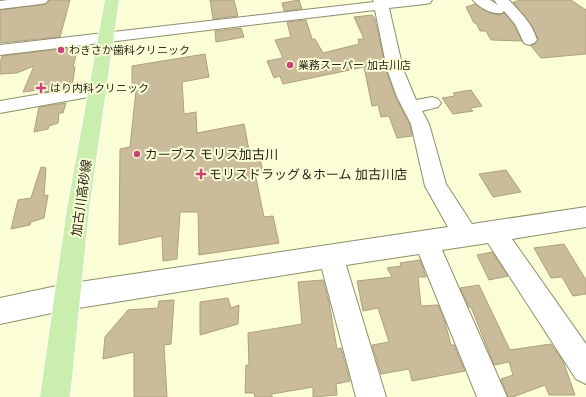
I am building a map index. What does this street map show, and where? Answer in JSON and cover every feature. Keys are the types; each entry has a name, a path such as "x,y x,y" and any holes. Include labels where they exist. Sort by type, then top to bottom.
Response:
{"main road":[{"name":"加古川高砂線","path":"54,397 66,297 88,147 99,90 112,0"}],"street":[{"path":"0,5 41,0"},
{"path":"0,50 277,11 308,13 380,2 424,0"},
{"path":"480,0 499,5 518,18 527,33 529,40"},
{"path":"380,2 389,45 396,69 411,107 420,124 436,186 466,236"},
{"path":"308,13 312,29"},
{"path":"0,107 99,90"},
{"path":"411,107 432,103"},
{"path":"6,310 66,297 586,217"},
{"path":"494,232 586,369"},
{"path":"426,242 492,397"},
{"path":"331,256 371,397"}],"building":[{"path":"49,0 70,0 60,37 0,43 0,10 46,4"},
{"path":"210,0 234,0 238,16 213,19"},
{"path":"299,0 302,9 284,11 282,3"},
{"path":"521,0 571,0 586,10 586,54 541,58 531,46 535,44 538,39 533,28 513,2"},
{"path":"475,4 490,13 499,15 504,13 514,25 522,41 491,40 486,31 480,31 466,7"},
{"path":"372,15 375,19 386,70 396,98 410,125 412,136 397,138 389,116 381,117 378,105 372,106 364,67 283,84 280,76 274,78 267,61 283,58 275,40 291,37 287,22 306,20 312,39 315,39 323,53 359,44 358,39 364,39 354,17"},
{"path":"241,28 244,37 216,42 215,31"},
{"path":"78,47 73,67 75,67 72,87 45,92 46,89 23,92 34,66 17,73 0,74 0,63 2,56"},
{"path":"205,54 209,77 182,82 184,114 196,112 197,133 244,124 250,155 259,155 263,171 255,173 264,217 273,216 279,243 199,255 198,212 180,212 177,259 163,261 162,236 119,245 120,149 130,147 136,90 132,90 132,66"},
{"path":"471,90 482,106 470,108 473,111 453,114 442,98 455,96 453,93"},
{"path":"66,103 63,113 59,113 58,123 49,126 48,129 34,132 39,107"},
{"path":"41,167 46,168 44,196 48,195 44,218 31,222 30,225 11,229 18,200 31,198"},
{"path":"506,170 521,192 493,197 479,174"},
{"path":"564,244 586,280 586,294 573,296 562,277 551,278 534,248"},
{"path":"492,252 508,276 489,280 477,255"},
{"path":"420,260 426,277 418,277 421,306 438,305 445,322 451,345 454,345 465,371 412,381 409,369 381,374 372,345 389,342 378,308 363,311 357,281 392,277 387,268 401,266 400,263"},
{"path":"323,280 329,302 337,349 341,348 350,381 336,384 337,395 313,397 313,387 272,394 272,397 255,397 254,393 245,393 246,365 249,365 248,333 302,324 298,282"},
{"path":"479,285 510,350 551,344 563,361 575,395 549,395 545,385 513,397 508,397 501,379 513,375 509,362 494,365 471,307 469,307 460,288"},
{"path":"228,298 231,308 239,305 238,324 200,335 200,302"},
{"path":"174,300 171,344 164,345 167,397 134,397 134,352 103,359 105,337 128,310 158,308 159,301"}],"place":[{"name":"わきさか歯科クリニック","path":"61,50"},
{"name":"業務スーパー 加古川店","path":"290,65"},
{"name":"はり内科クリニック","path":"41,88"},
{"name":"カーブス モリス加古川","path":"137,154"},
{"name":"モリスドラッグ＆ホーム 加古川店","path":"201,174"}]}
